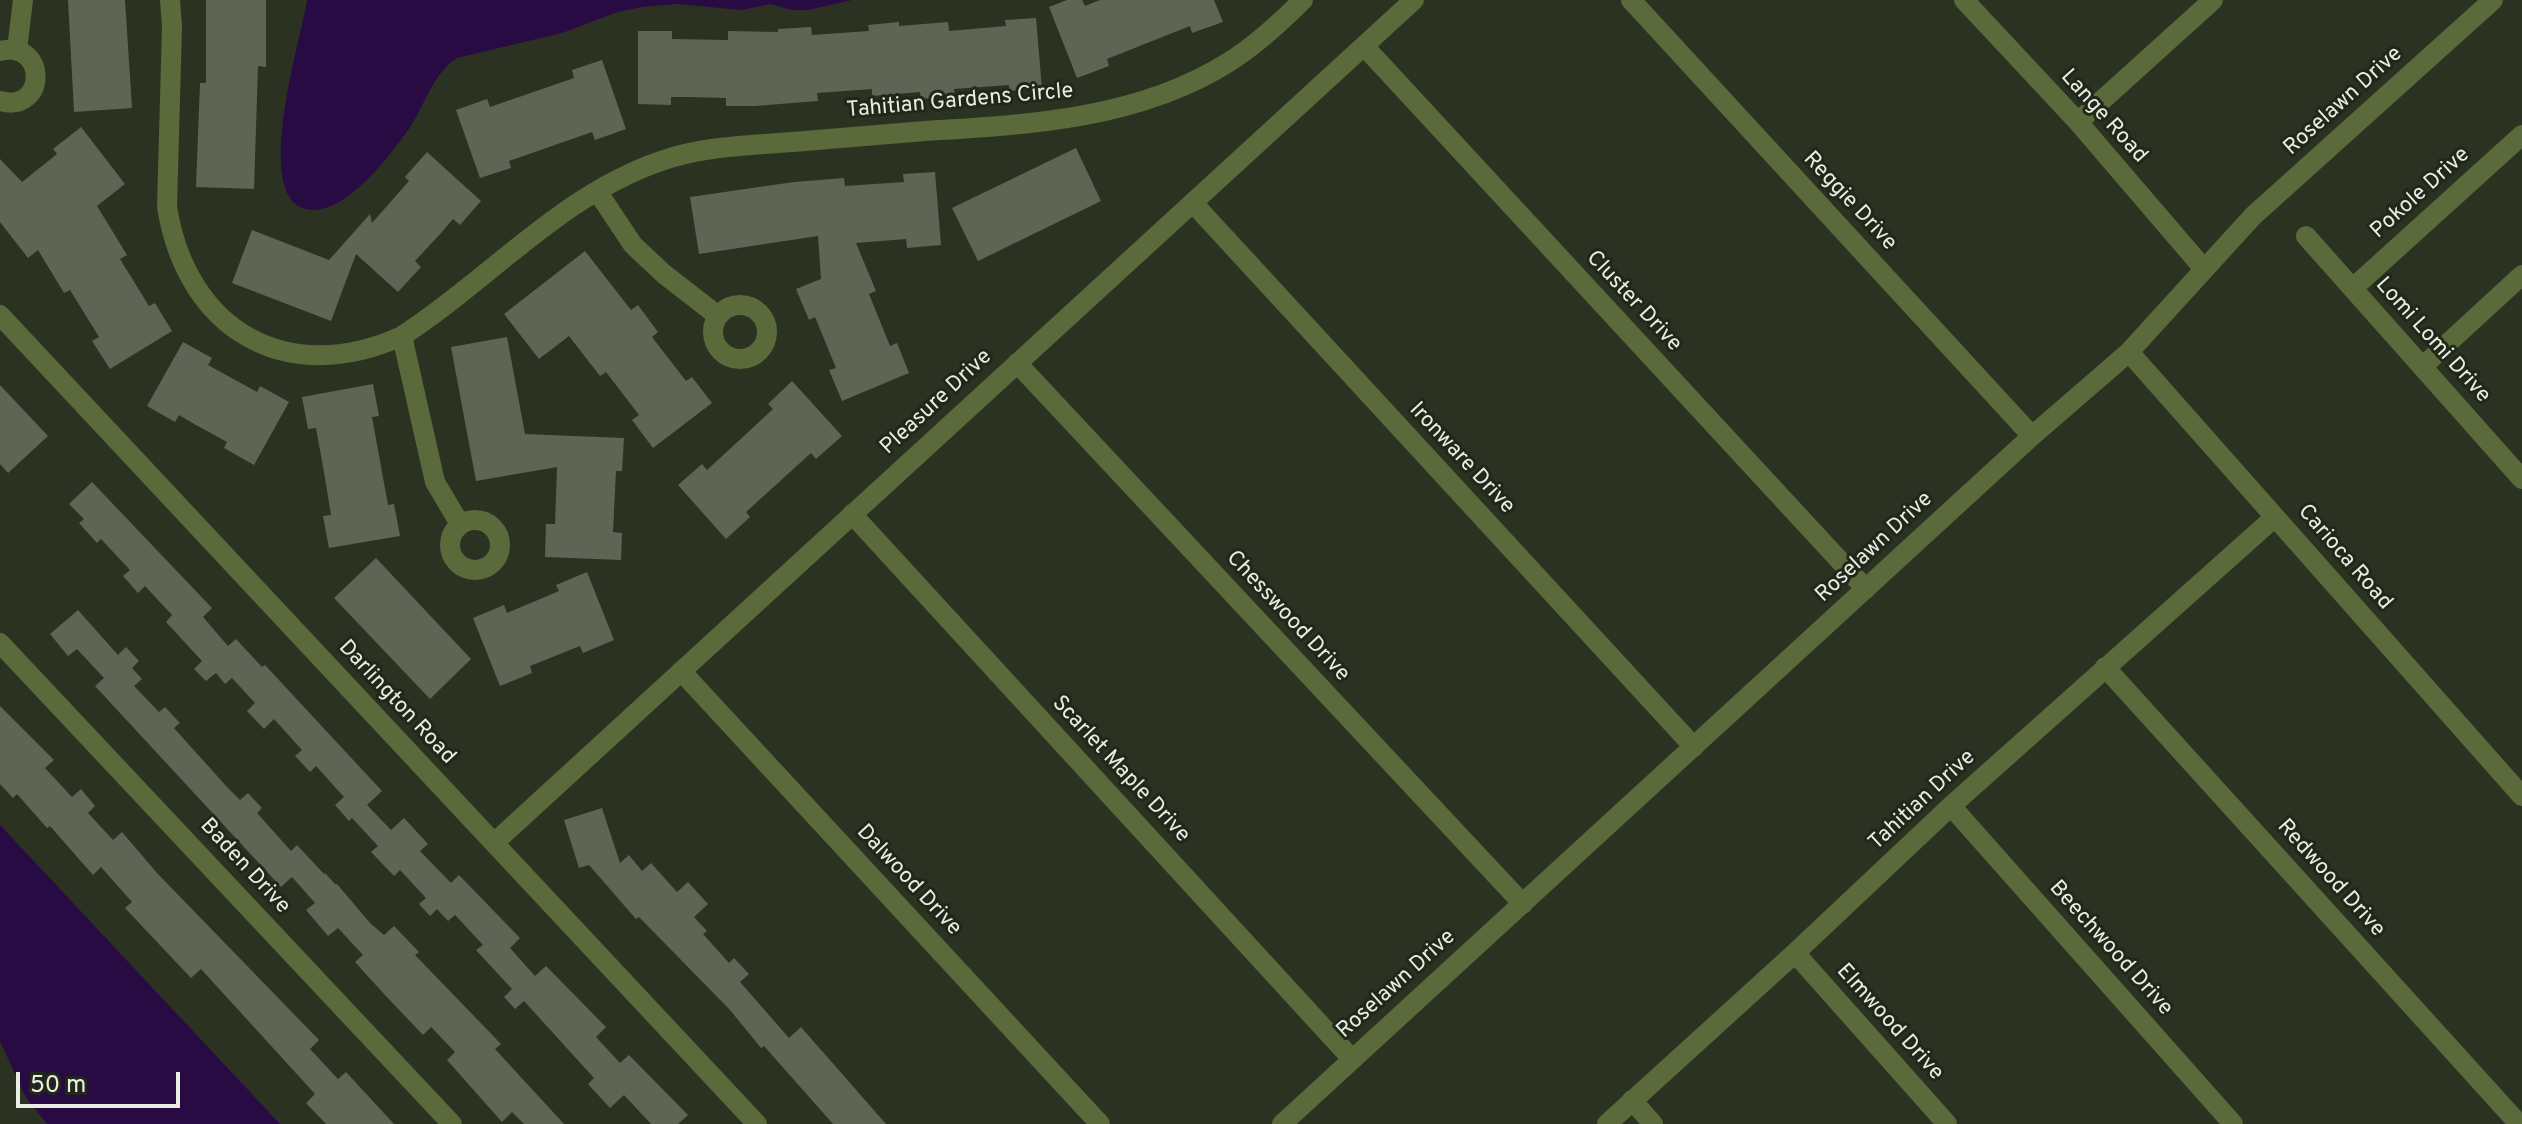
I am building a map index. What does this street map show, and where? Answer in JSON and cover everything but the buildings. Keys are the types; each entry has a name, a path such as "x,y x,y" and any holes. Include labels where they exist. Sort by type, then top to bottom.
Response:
{"street":[{"path":"0,101 24,99 35,85 35,68 25,54 8,51 23,0"},
{"name":"Tahitian Gardens Circle","path":"170,0 167,207 177,248 190,277 203,298 233,329 260,344 290,353 331,356 378,347 402,336 597,191 660,161 688,154 781,143 1010,126 1134,104 1174,89 1227,63 1282,21 1303,0"},
{"name":"Pleasure Drive","path":"494,843 1414,0"},
{"name":"Reggie Drive","path":"1631,0 2032,436"},
{"name":"Lange Road","path":"1964,0 2078,122 2204,269"},
{"path":"2078,122 2213,0"},
{"name":"Roselawn Drive","path":"1282,1124 2032,436 2129,352 2253,216 2493,0"},
{"name":"Cluster Drive","path":"1364,46 1866,589"},
{"name":"Pokole Drive","path":"2353,288 2522,135"},
{"path":"597,191 633,245 718,316"},
{"name":"Ironware Drive","path":"1193,203 1694,747"},
{"name":"Lomi Lomi Drive","path":"2306,236 2522,479"},
{"path":"2422,367 2522,275"},
{"name":"Darlington Road","path":"0,315 757,1124"},
{"path":"402,336 435,482 460,524"},
{"name":"Carioca Road","path":"2129,352 2522,796"},
{"name":"Chesswood Drive","path":"1017,363 1523,904"},
{"name":"Scarlet Maple Drive","path":"852,514 1352,1059"},
{"name":"Tahitian Drive","path":"1607,1124 1951,806 2275,517"},
{"name":"Baden Drive","path":"0,643 452,1124"},
{"name":"Redwood Drive","path":"2105,667 2519,1124"},
{"name":"Dalwood Drive","path":"681,671 1100,1124"},
{"name":"Beechwood Drive","path":"1951,806 2233,1124"},
{"name":"Elmwood Drive","path":"1795,953 1947,1124"},
{"path":"1632,1100 1653,1124"}],"shaded area":[{"path":"307,0 852,0 808,10 792,10 771,4 741,10 677,4 642,7 618,12 562,33 457,58 441,74 412,124 378,168 341,201 315,210 295,203 284,184 281,154 289,83"},
{"path":"0,825 280,1124 47,1124 26,1098 0,1041"}]}
